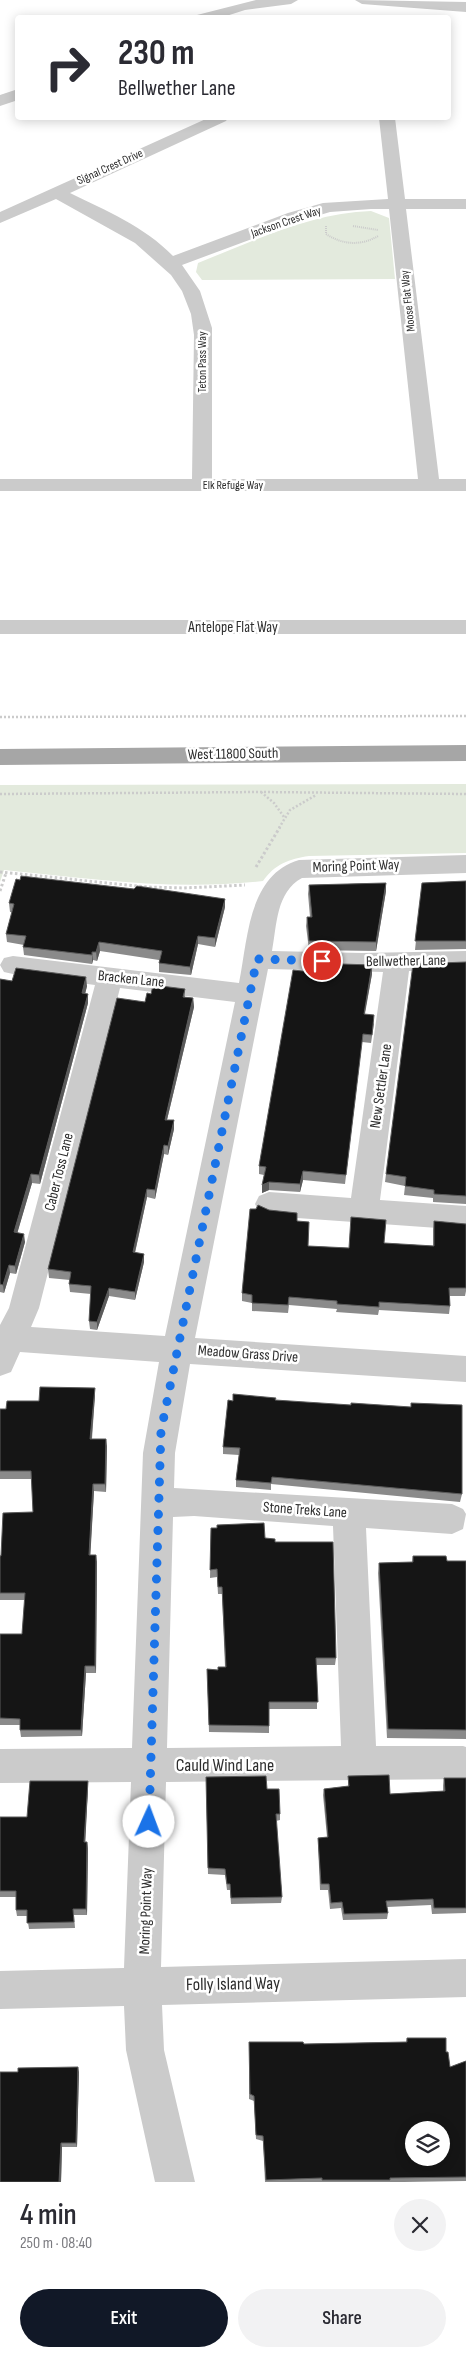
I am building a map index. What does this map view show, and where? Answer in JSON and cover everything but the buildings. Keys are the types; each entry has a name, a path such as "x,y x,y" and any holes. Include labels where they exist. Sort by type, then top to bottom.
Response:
{"main road":[{"name":"West 11800 South","path":"0,757 466,753"}],"street":[{"path":"212,15 244,6 291,0"},
{"path":"375,15 368,1 466,7"},
{"path":"0,101 15,95"},
{"name":"Signal Crest Drive","path":"0,218 216,120"},
{"name":"Moose Flat Way","path":"387,120 428,485"},
{"name":"Teton Pass Way","path":"56,192 127,230 149,245 170,263 191,290 203,326 202,485"},
{"name":"Jackson Crest Way","path":"170,263 311,212 343,205 466,204"},
{"name":"Elk Refuge Way","path":"0,485 466,485"},
{"name":"Antelope Flat Way","path":"0,627 466,627"},
{"name":"Moring Point Way","path":"175,2182 146,2050 142,1986 161,1431 269,900 276,885 286,874 299,868 315,866 466,864"},
{"name":"Bellwether Lane","path":"257,959 397,962 466,960"},
{"name":"New Settler Lane","path":"364,1211 397,962"},
{"name":"Bracken Lane","path":"14,965 249,994"},
{"name":"Caber Toss Lane","path":"4,1347 24,1308 110,976"},
{"path":"269,1204 466,1218"},
{"name":"Meadow Grass Drive","path":"4,1347 178,1350 466,1369"},
{"name":"Stone Treks Lane","path":"158,1503 194,1502 452,1519"},
{"path":"349,1512 359,1764"},
{"name":"Cauld Wind Lane","path":"0,1766 464,1762"},
{"name":"Folly Island Way","path":"0,1990 466,1978"}],"path":[{"path":"330,221 326,226 326,234 340,242 361,243 371,240 378,236 380,230"},
{"path":"349,224 384,230"},
{"path":"0,717 466,716"},
{"path":"260,792 274,803 284,817"},
{"path":"0,794 260,792 466,794"},
{"path":"256,867 284,817 298,804 318,794"},
{"path":"0,872 147,887 246,885"},
{"path":"0,891 6,872"}],"shaded area":[{"path":"371,211 389,218 395,279 202,280 196,272 198,263 261,237 326,217"},
{"path":"466,784 466,853 309,856 283,863 272,870 263,881 230,884 134,883 4,870 0,882 0,785"}],"route":[{"path":"149,1822 159,1453 161,1431 171,1378 257,959 322,961"}]}
